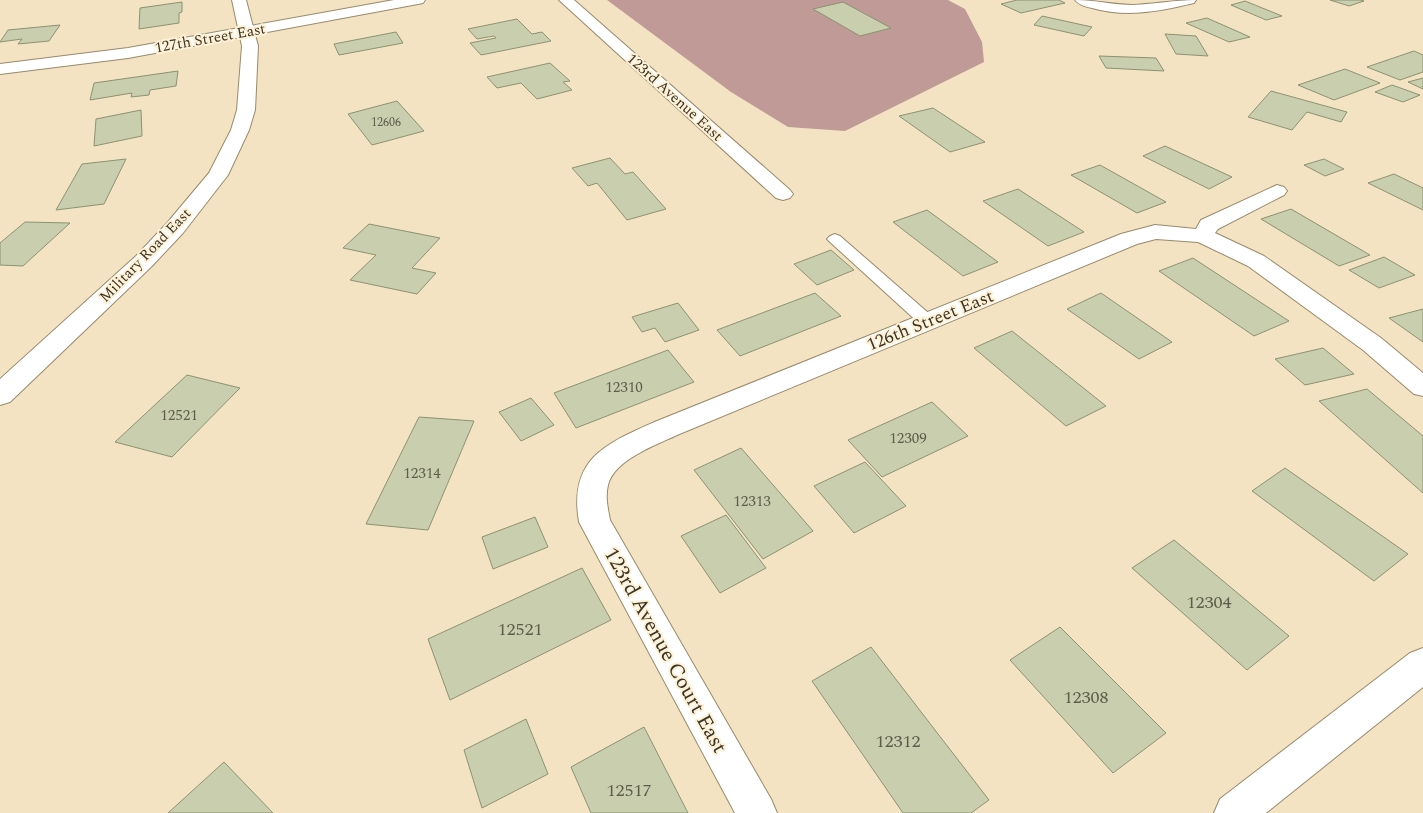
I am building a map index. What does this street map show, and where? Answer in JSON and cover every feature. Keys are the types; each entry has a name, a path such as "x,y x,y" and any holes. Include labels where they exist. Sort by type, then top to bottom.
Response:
{"street":[{"name":"Military Road East","path":"0,395 144,261 175,228 218,175 240,130 246,110 250,46 238,0"},
{"name":"127th Street East","path":"0,69 128,53 418,0"},
{"name":"123rd Avenue East","path":"566,0 783,194"},
{"path":"1082,0 1104,8 1123,10 1145,10 1189,0"},
{"path":"1278,191 1209,225 1203,236 1256,262 1275,274 1372,344 1423,387"},
{"name":"126th Street East","path":"593,482 596,474 606,461 622,448 1129,239 1156,232 1203,236"},
{"name":"123rd Avenue Court East","path":"593,482 590,506 595,522 757,813"},
{"path":"1234,813 1423,666"}],"lane":[{"path":"835,239 927,321"}],"shaded area":[{"path":"607,0 948,0 965,9 982,42 984,62 845,131 788,127 731,92"}],"building":[{"path":"1017,0 1059,0 1065,3 1021,13 1001,4"},
{"path":"1330,0 1360,0 1364,1 1349,6"},
{"path":"1245,1 1282,16 1266,20 1231,5"},
{"path":"182,2 179,23 139,29 140,8"},
{"path":"843,2 891,28 860,36 813,9"},
{"path":"1042,16 1092,27 1084,36 1034,25"},
{"path":"1207,18 1250,37 1229,42 1186,23"},
{"path":"517,19 532,34 542,32 551,41 481,55 470,43 496,38 494,36 477,39 468,29"},
{"path":"60,25 49,41 18,44 22,39 0,42 8,30"},
{"path":"396,32 403,43 339,55 334,44"},
{"path":"1165,34 1196,36 1208,56 1176,54"},
{"path":"1414,51 1423,55 1423,72 1400,80 1367,67"},
{"path":"1099,56 1156,58 1164,71 1106,68"},
{"path":"550,63 570,81 563,82 572,90 537,99 521,83 497,88 487,77"},
{"path":"1345,69 1380,83 1334,100 1298,85"},
{"path":"178,71 176,86 150,90 149,95 131,97 132,93 90,100 94,83"},
{"path":"1423,78 1423,89 1408,82"},
{"path":"1392,85 1420,95 1403,102 1375,92"},
{"path":"1271,91 1347,112 1341,122 1307,112 1292,130 1248,117"},
{"path":"397,101 424,131 372,145 348,114"},
{"path":"933,108 985,142 950,152 899,116"},
{"path":"141,110 142,136 94,146 96,119"},
{"path":"1165,146 1232,177 1209,189 1143,156"},
{"path":"610,158 625,174 633,172 666,209 627,220 597,183 588,186 572,168"},
{"path":"126,159 104,204 56,210 82,164"},
{"path":"1324,159 1344,169 1325,176 1304,165"},
{"path":"1100,165 1166,202 1137,213 1071,175"},
{"path":"1394,174 1423,188 1423,210 1368,183"},
{"path":"1018,189 1084,232 1048,246 983,201"},
{"path":"1291,209 1370,255 1339,266 1261,219"},
{"path":"927,210 998,262 963,276 893,222"},
{"path":"25,222 70,223 23,266 0,265 0,243"},
{"path":"369,224 440,238 412,268 436,273 417,294 350,280 376,255 343,248"},
{"path":"831,250 854,270 817,285 794,264"},
{"path":"1384,257 1415,275 1379,288 1349,270"},
{"path":"1193,258 1289,321 1254,336 1159,271"},
{"path":"815,293 841,316 740,356 717,330"},
{"path":"1101,293 1172,342 1139,359 1067,309"},
{"path":"678,303 699,330 665,342 655,328 642,332 632,317"},
{"path":"1423,309 1423,342 1389,318"},
{"path":"1012,331 1106,406 1066,426 974,348"},
{"path":"1323,348 1354,374 1305,385 1275,359"},
{"path":"668,350 694,382 576,428 554,393"},
{"path":"187,375 240,388 172,457 115,442"},
{"path":"1367,389 1423,436 1423,493 1319,401"},
{"path":"531,398 554,425 521,441 499,412"},
{"path":"932,402 968,436 882,477 848,440"},
{"path":"419,417 474,421 428,530 366,524"},
{"path":"741,448 813,531 763,559 694,470"},
{"path":"865,462 906,506 854,533 814,486"},
{"path":"1285,468 1408,554 1374,581 1252,491"},
{"path":"726,515 766,568 720,593 681,536"},
{"path":"535,517 548,547 493,569 482,537"},
{"path":"1174,540 1289,636 1247,670 1132,568"},
{"path":"582,568 611,620 450,700 428,639"},
{"path":"1060,627 1166,733 1113,773 1010,660"},
{"path":"871,647 989,800 971,813 903,813 812,681"},
{"path":"526,719 548,774 482,808 464,750"},
{"path":"644,727 688,813 591,813 571,767"},
{"path":"224,762 273,813 168,813"}]}
